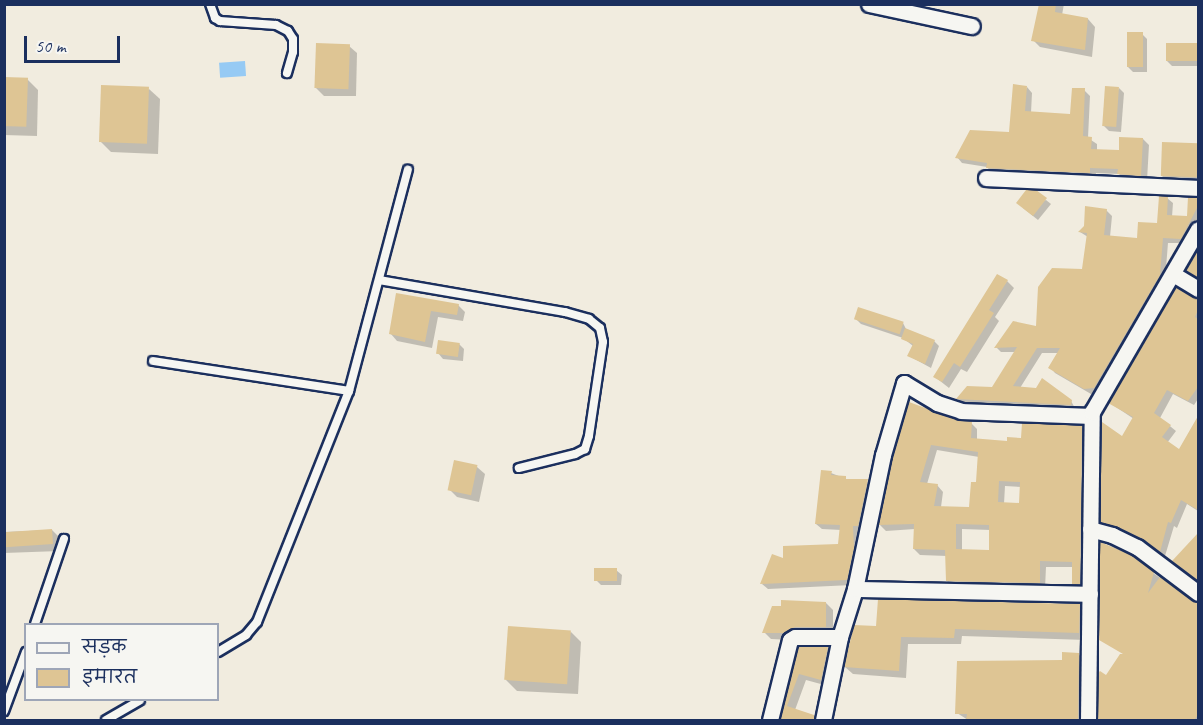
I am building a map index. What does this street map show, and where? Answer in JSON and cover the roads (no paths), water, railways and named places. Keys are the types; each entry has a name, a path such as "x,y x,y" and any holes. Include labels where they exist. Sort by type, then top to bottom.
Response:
{"street":[{"path":"870,4 972,26"},
{"path":"986,178 1198,188"},
{"path":"1088,720 1091,416 1094,407 1198,229"},
{"path":"1173,274 1198,289"},
{"path":"823,720 840,637 855,589 883,455 904,383 937,403 961,411 1091,416"},
{"path":"1090,529 1112,535 1137,547 1198,593"},
{"path":"855,589 1090,594"},
{"path":"770,720 790,639 840,637"}],"lane":[{"path":"210,4 215,18 220,21 276,25 288,31 292,39 293,52 287,73"},
{"path":"219,651 246,634 257,622 349,391 408,170"},
{"path":"380,280 566,312 589,319 600,328 603,342 590,436 585,449 575,454 519,468"},
{"path":"153,361 349,391"},
{"path":"35,623 64,539"},
{"path":"4,711 24,657"},
{"path":"106,720 137,701"}],"water":[{"path":"245,61 246,76 220,78 219,63"}]}
